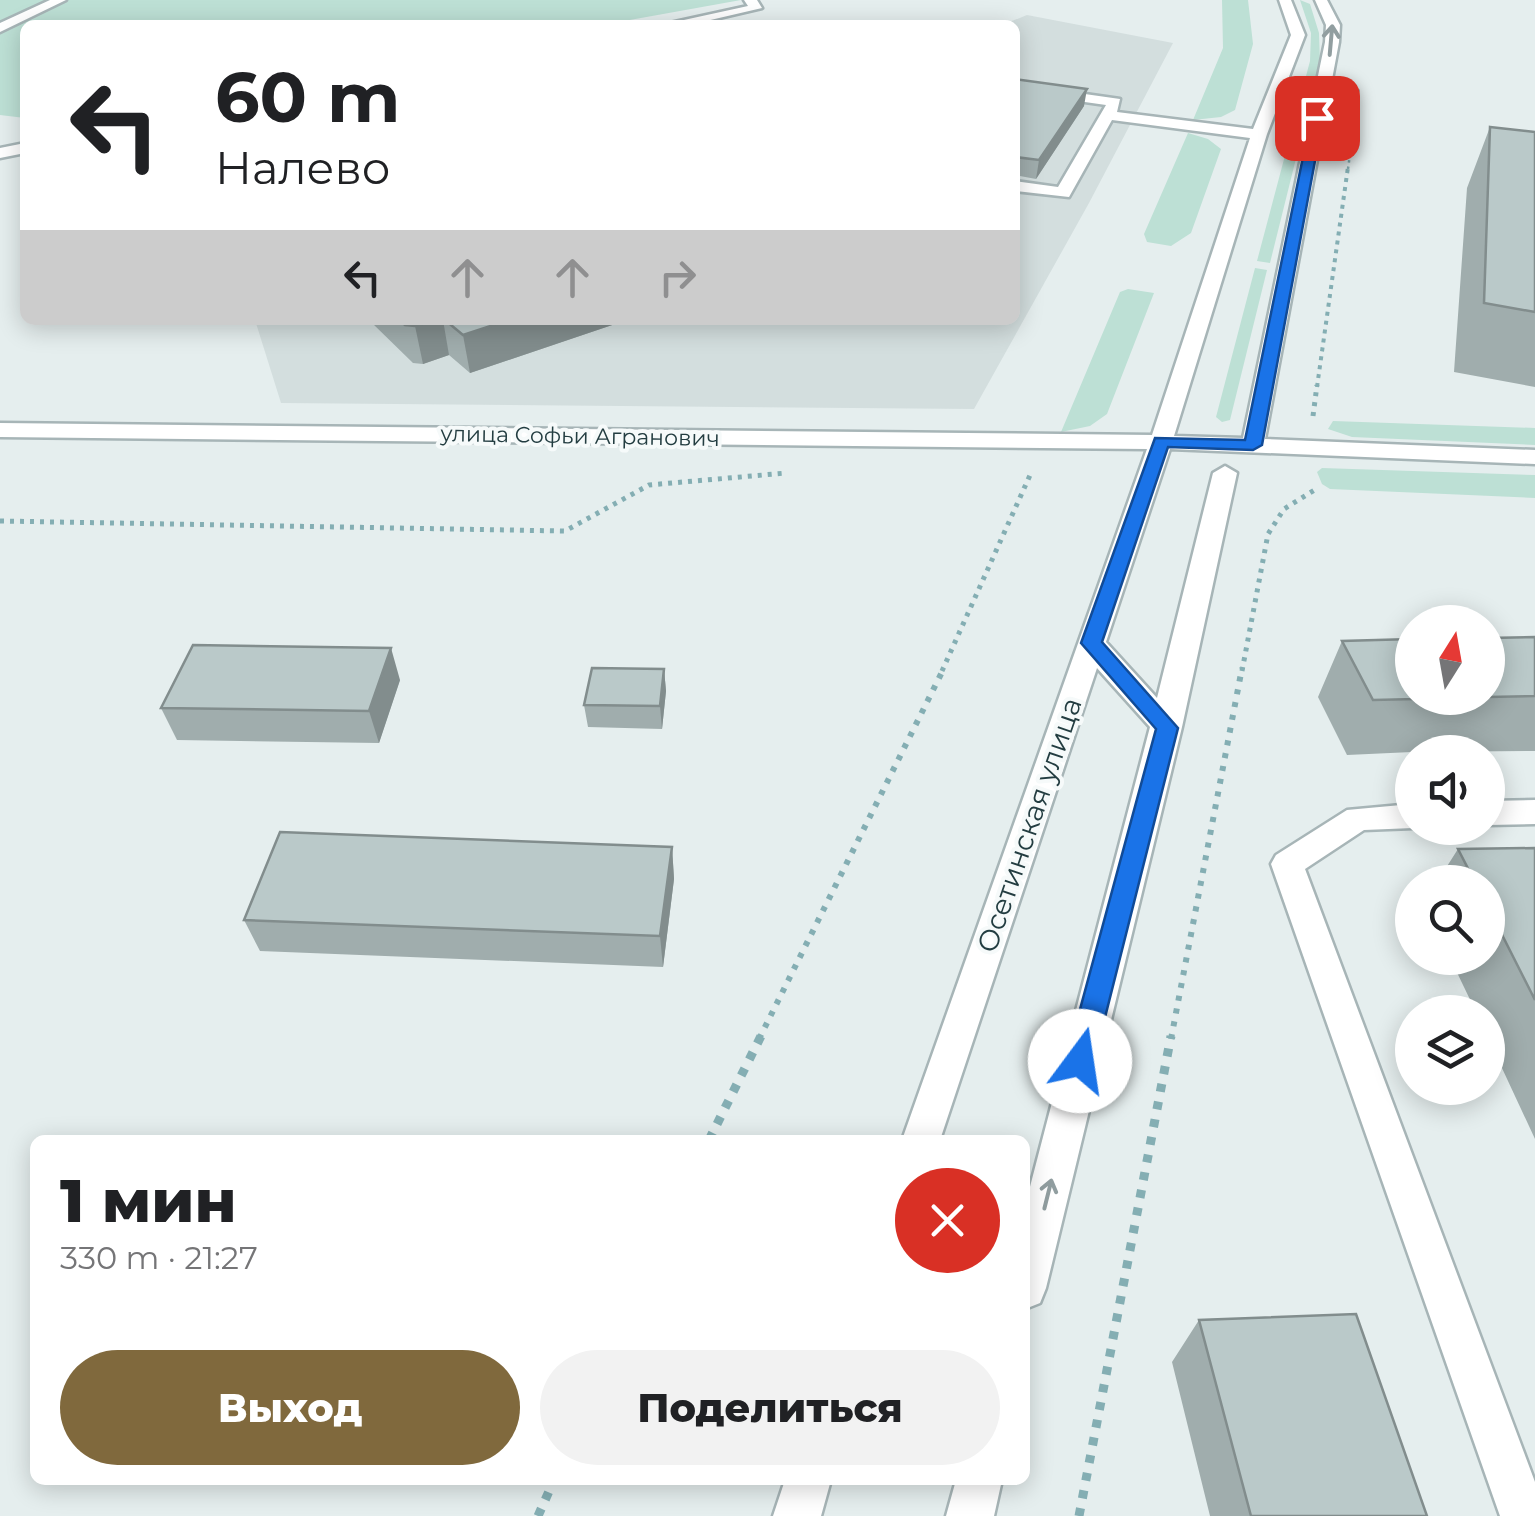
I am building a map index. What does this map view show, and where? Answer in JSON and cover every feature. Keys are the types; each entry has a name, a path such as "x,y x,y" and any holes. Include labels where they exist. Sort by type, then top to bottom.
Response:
{"street":[{"path":"0,28 60,0"},
{"name":"Осетинская улица","path":"923,1135 1161,442 1258,134 1298,36 1285,0"},
{"path":"1253,445 1332,42 1333,25 1321,0"},
{"path":"688,20 753,4"},
{"path":"1020,89 1115,102 1063,194 1020,187"},
{"path":"1108,116 1258,134"},
{"name":"улица Софьи Агранович","path":"0,430 1161,442 1535,457"},
{"path":"1030,1267 1098,985 1167,728 1225,473"},
{"path":"1091,643 1167,728"},
{"path":"1505,813 1535,812"},
{"path":"1395,817 1358,818 1287,864 1524,1516"},
{"path":"797,1516 806,1485"},
{"path":"970,1516 978,1485"}],"path":[{"path":"1311,428 1360,85"},
{"path":"711,1135 970,614 1046,440"},
{"path":"0,521 565,530 649,485 786,473"},
{"path":"1079,1516 1268,534 1284,509 1316,489"},
{"path":"538,1516 552,1485"}],"shaded area":[{"path":"1027,15 1173,43 1089,203 974,409 281,403 257,325 1020,325 1020,20 1014,20"}],"green space":[{"path":"0,0 741,0 630,20 20,20 20,117 0,115"},
{"path":"1222,0 1248,0 1253,44 1235,110 1221,117 1193,120 1223,48"},
{"path":"1300,0 1310,4 1319,33 1320,62 1270,263 1257,261 1310,61 1311,33"},
{"path":"1188,133 1208,139 1221,149 1191,233 1171,246 1147,242 1144,234"},
{"path":"1255,268 1267,270 1230,420 1222,422 1216,417"},
{"path":"1128,289 1154,293 1107,414 1090,426 1061,432 1120,292"},
{"path":"1333,421 1535,428 1535,445 1352,437 1328,429"},
{"path":"1322,468 1535,475 1535,498 1330,489 1322,484 1317,472"}],"building":[{"path":"1020,80 1087,89 1039,160 1020,158"},
{"path":"1490,127 1535,132 1535,312 1484,303"},
{"path":"451,325 494,325 463,335"},
{"path":"1535,637 1535,696 1505,697 1505,638"},
{"path":"1395,639 1395,700 1373,700 1342,641"},
{"path":"193,645 391,648 369,711 161,708"},
{"path":"592,668 664,669 660,706 584,705"},
{"path":"280,832 672,847 660,936 244,920"},
{"path":"1535,848 1535,1000 1505,941 1505,865 1466,865 1458,849"},
{"path":"1356,1314 1427,1516 1251,1516 1199,1320"}],"route":[{"path":"1080,1061 1167,728 1091,643 1161,442 1253,445 1317,118"}]}
